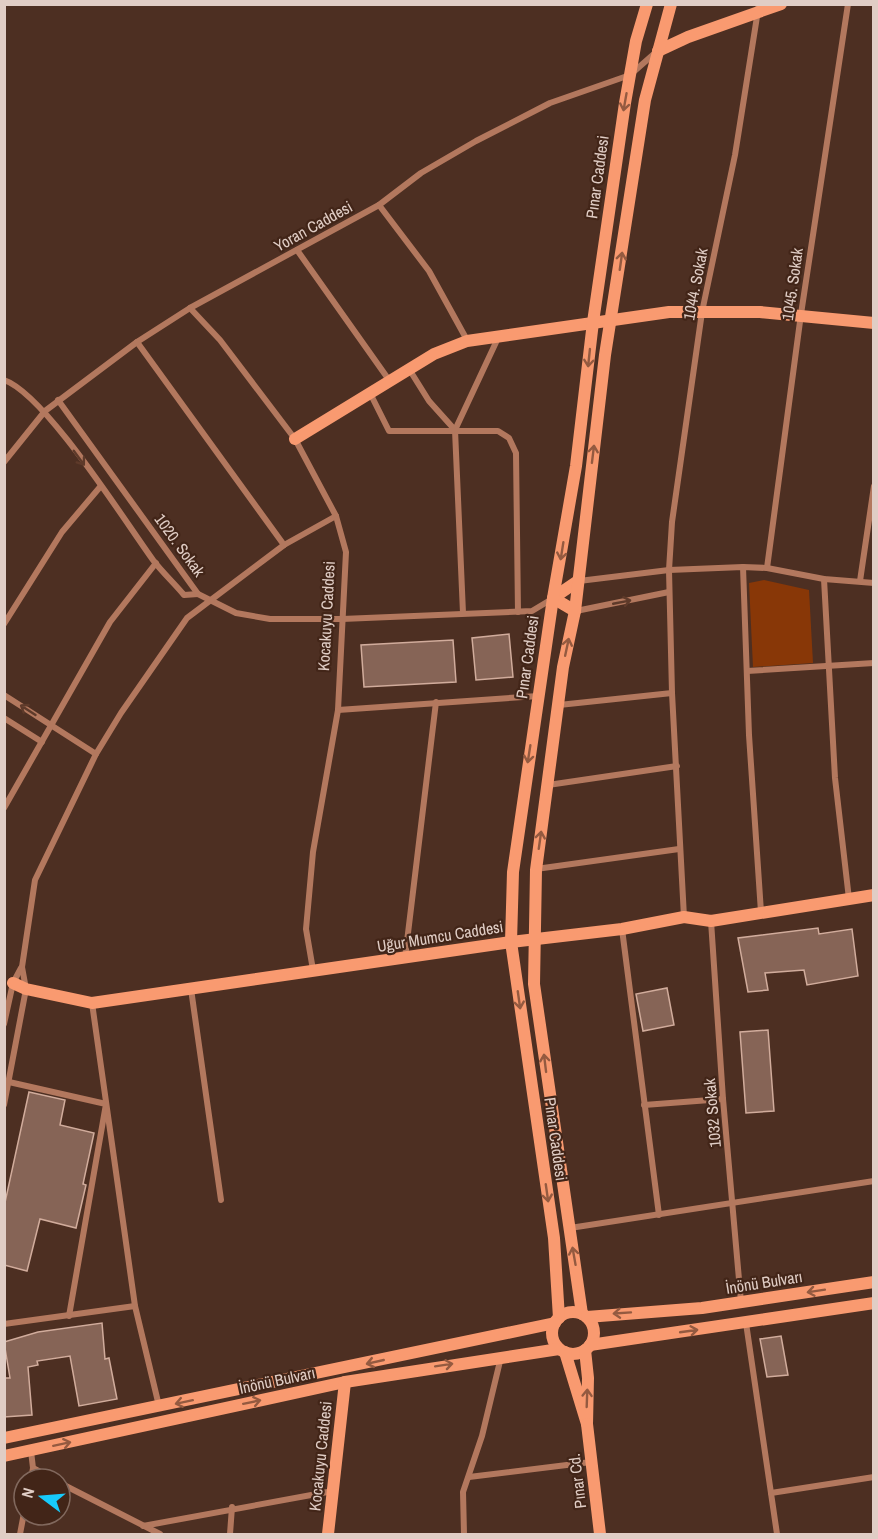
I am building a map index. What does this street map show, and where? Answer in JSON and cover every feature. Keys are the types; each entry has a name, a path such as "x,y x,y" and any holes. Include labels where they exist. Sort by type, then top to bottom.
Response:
{"main road":[{"name":"Pınar Caddesi","path":"557,1320 554,1238 511,942 513,872 553,598 576,466 593,322 630,75 647,4"},
{"name":"Pınar Caddesi","path":"584,1315 569,1228 534,984 536,870 558,705 575,611 605,356 643,111 671,4"},
{"path":"658,51 758,8 781,4"},
{"path":"295,439 434,354 467,340 669,312 801,314 873,323"},
{"path":"575,611 553,598 578,581"},
{"name":"Uğur Mumcu Caddesi","path":"9,980 26,989 92,1003 511,942 622,929 684,917 711,921 873,895"},
{"name":"İnönü Bulvarı","path":"584,1315 702,1308 873,1282"},
{"path":"562,1350 579,1353 587,1348 873,1303"},
{"path":"569,1312 584,1315 593,1328 587,1348 586,1424 562,1350 553,1336 557,1320 569,1312"},
{"name":"İnönü Bulvarı","path":"4,1438 159,1407 557,1320"},
{"name":"İnönü Bulvarı","path":"4,1456 345,1382 502,1356 562,1350"},
{"name":"Kocakuyu Caddesi","path":"328,1534 345,1382"},
{"name":"Pınar Cd.","path":"586,1424 600,1534"}],"street":[{"name":"1045. Sokak","path":"767,568 801,314 848,4"},
{"name":"1044. Sokak","path":"684,917 672,693 669,570 672,522 702,312 735,155 758,8"},
{"name":"Yoran Caddesi","path":"4,462 45,411 58,400 137,342 190,308 379,205 421,173 508,125 550,103 630,75 658,51"},
{"path":"379,205 429,271 467,340"},
{"path":"297,250 389,380"},
{"name":"Kocakuyu Caddesi","path":"190,308 220,340 295,439 336,516 346,552 338,710 313,852 306,929 313,970"},
{"path":"463,614 455,430 499,335"},
{"path":"137,342 284,545"},
{"path":"409,369 429,401 455,430"},
{"name":"1020. Sokak","path":"4,380 15,384 45,411 156,563 184,595 198,594"},
{"path":"369,392 389,431 498,431 509,438 516,453 518,612"},
{"name":"1020. Sokak","path":"58,400 198,594"},
{"path":"860,581 873,486"},
{"path":"4,624 62,532 100,487"},
{"path":"4,1105 26,989 22,967 35,880 96,754 121,713 187,618 213,601 284,545 336,516"},
{"path":"4,808 110,622 156,563"},
{"path":"743,567 761,912"},
{"path":"578,581 669,570 743,567 767,568 824,579 873,583"},
{"path":"824,579 835,778 849,899"},
{"path":"575,611 669,592"},
{"path":"198,594 236,613 270,619 342,619 532,611 553,598"},
{"path":"747,671 873,663"},
{"path":"558,705 672,693"},
{"path":"4,694 96,754"},
{"path":"338,710 538,696"},
{"path":"405,959 436,702"},
{"path":"4,718 42,742"},
{"path":"548,786 677,766"},
{"path":"536,870 680,849"},
{"name":"1032 Sokak","path":"711,921 723,1099 741,1302"},
{"path":"622,929 659,1215"},
{"path":"4,1024 9,980 22,967"},
{"path":"191,989 221,1200"},
{"path":"92,1003 135,1306 159,1407"},
{"path":"9,1083 106,1104"},
{"path":"644,1105 723,1099"},
{"path":"69,1317 106,1104"},
{"path":"569,1228 873,1181"},
{"path":"4,1324 69,1317 135,1306"},
{"path":"746,1323 777,1534"},
{"path":"464,1534 463,1492 469,1478 502,1356"},
{"path":"31,1450 33,1467"},
{"path":"469,1478 591,1462"},
{"path":"771,1493 873,1477"},
{"path":"72,1489 160,1534"},
{"path":"143,1526 333,1490"},
{"path":"230,1534 232,1508"}],"shaded area":[{"path":"764,580 809,590 813,663 753,667 749,583"}],"building":[{"path":"509,634 513,677 476,680 472,638"},
{"path":"453,640 456,682 364,687 361,645"},
{"path":"818,928 819,934 852,929 858,976 807,985 804,970 765,973 768,990 748,992 738,938"},
{"path":"667,988 674,1025 643,1031 636,994"},
{"path":"768,1030 774,1111 746,1113 740,1032"},
{"path":"29,1092 65,1100 60,1125 94,1133 83,1184 86,1185 76,1228 40,1219 27,1271 4,1265 4,1207"},
{"path":"102,1323 105,1359 109,1358 117,1399 79,1406 70,1356 37,1361 38,1365 28,1367 32,1415 4,1417 4,1378 10,1378 4,1342 38,1332"},
{"path":"781,1336 788,1375 767,1377 760,1339"}]}
